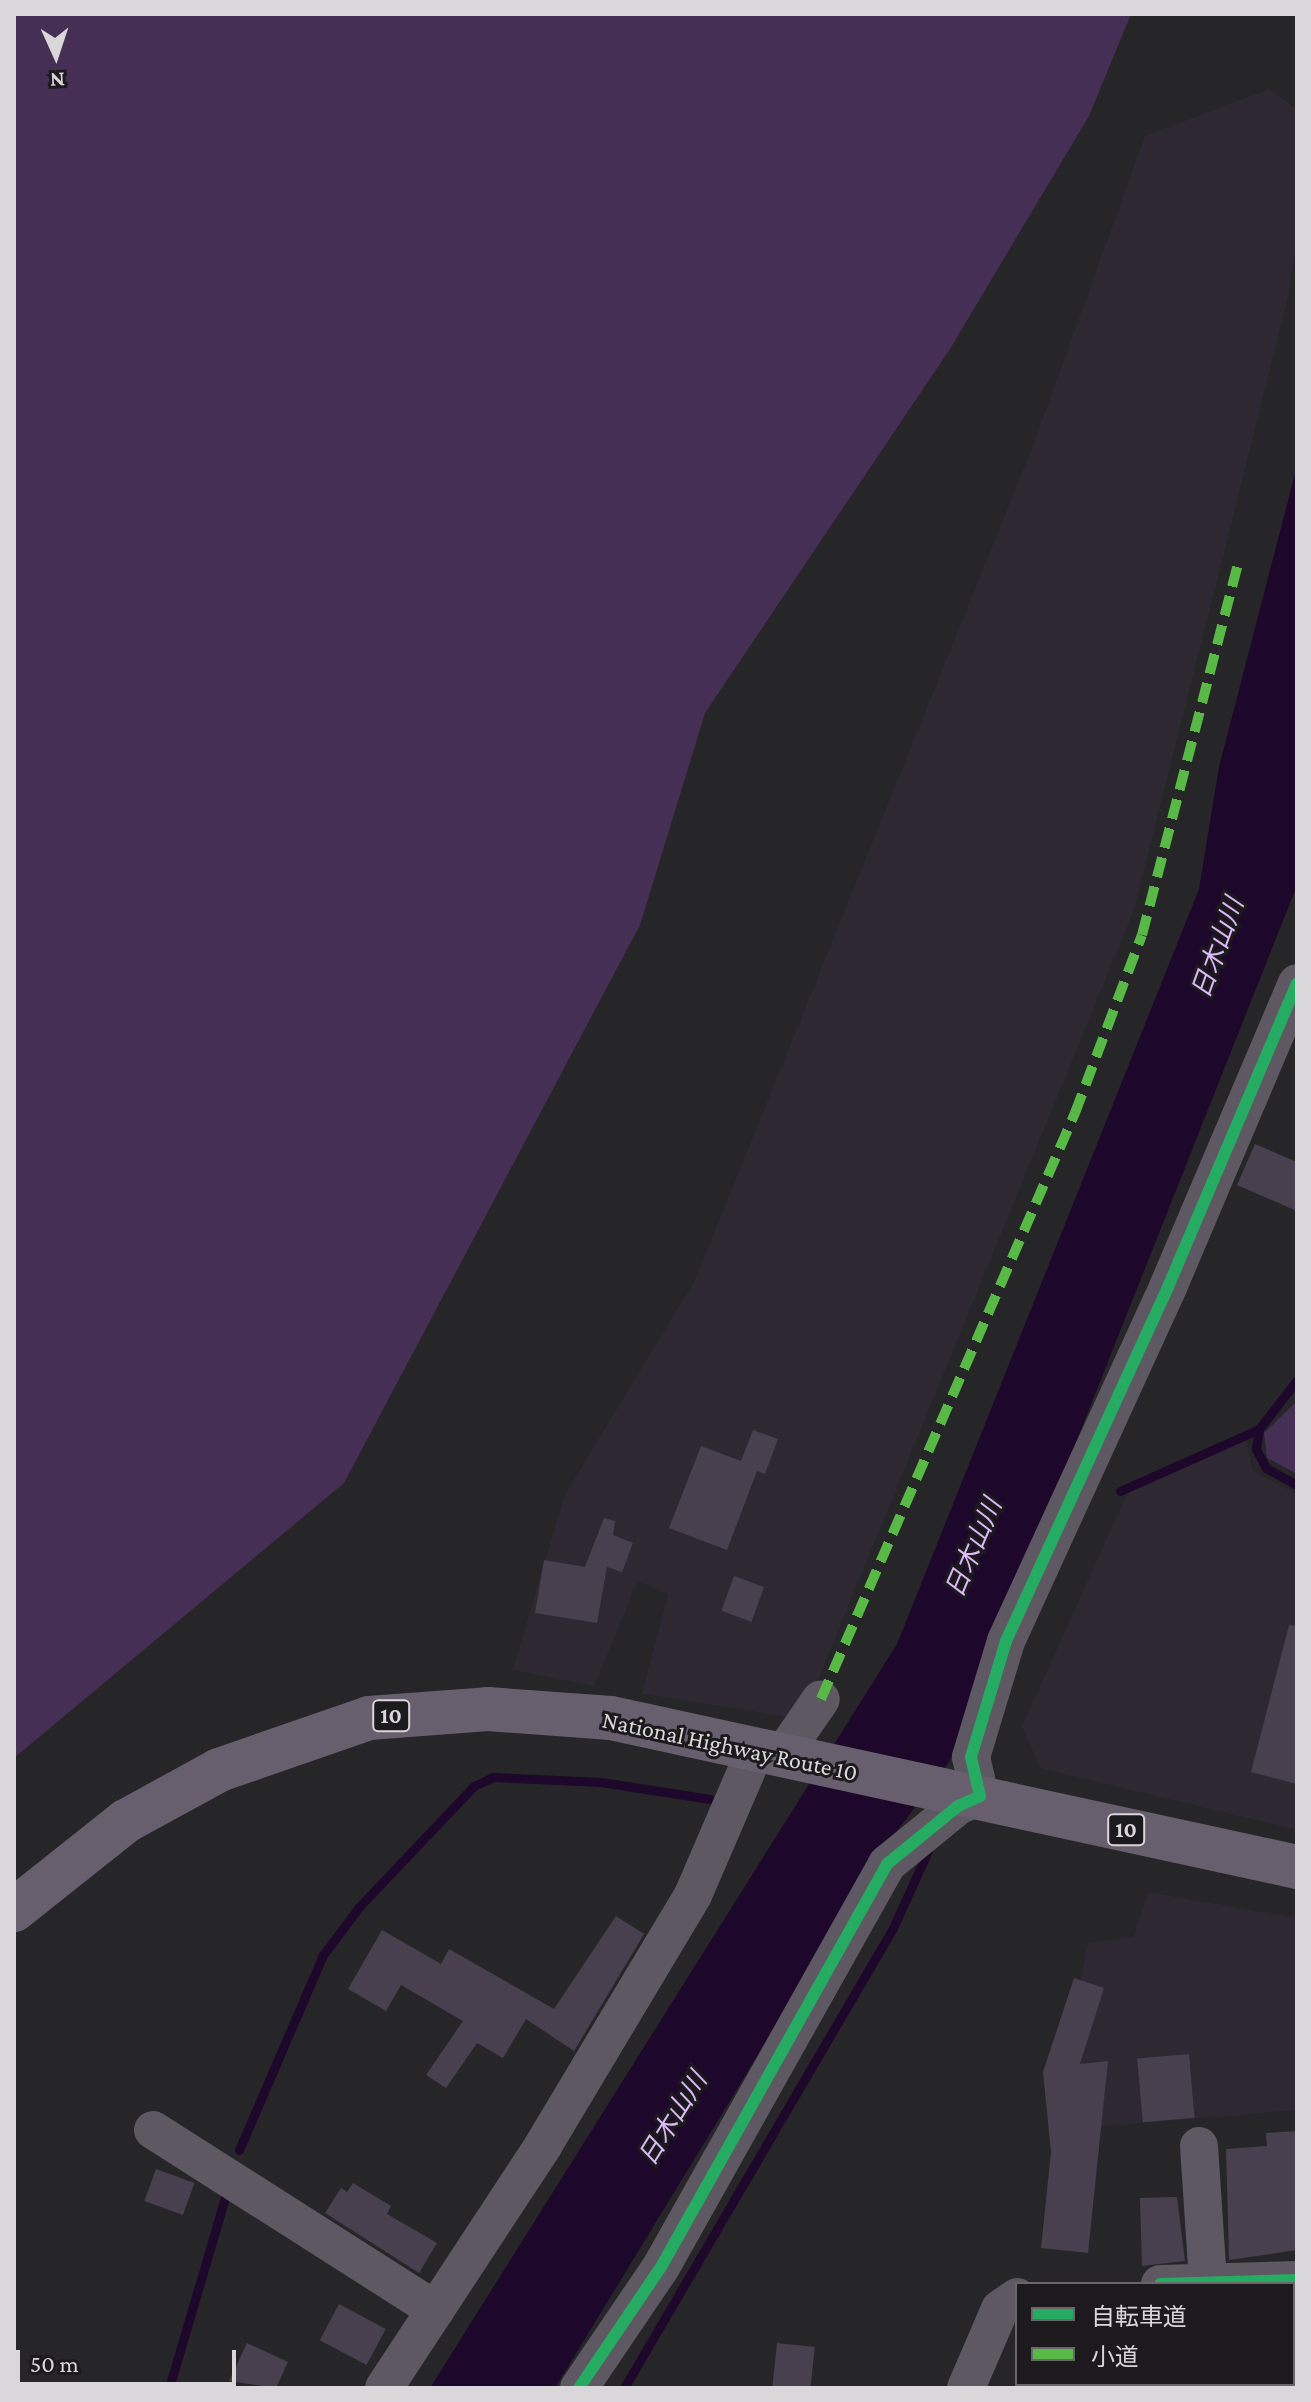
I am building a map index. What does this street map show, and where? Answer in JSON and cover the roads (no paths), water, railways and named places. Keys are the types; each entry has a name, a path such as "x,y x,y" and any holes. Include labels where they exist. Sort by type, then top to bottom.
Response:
{"highway":[{"name":"National Highway Route 10","path":"14,1910 126,1821 219,1770 369,1718 488,1709 611,1718 1297,1867"}],"street":[{"path":"579,2388 661,2267 887,1864 968,1795 971,1757 1006,1641 1168,1287 1297,983"},
{"path":"384,2388 436,2310 693,1895 821,1699"},
{"path":"153,2130 436,2310"},
{"path":"1199,2146 1208,2281"},
{"path":"1192,2282 1297,2280"},
{"path":"975,2385 1000,2309 1015,2298"}],"water":[{"name":"日木山川","path":"1297,466 1296,888 949,1762 882,1851 555,2388 430,2388 897,1644 1199,889 1219,767"}],"waterway":[{"path":"1120,1491 1259,1429 1297,1380"},
{"path":"1259,1429 1256,1449 1266,1468 1297,1485"},
{"path":"239,2150 323,1955 359,1907 474,1786 493,1777 601,1782 710,1799"},
{"path":"624,2388 893,1928 928,1851"},
{"path":"169,2388 228,2188"}]}
